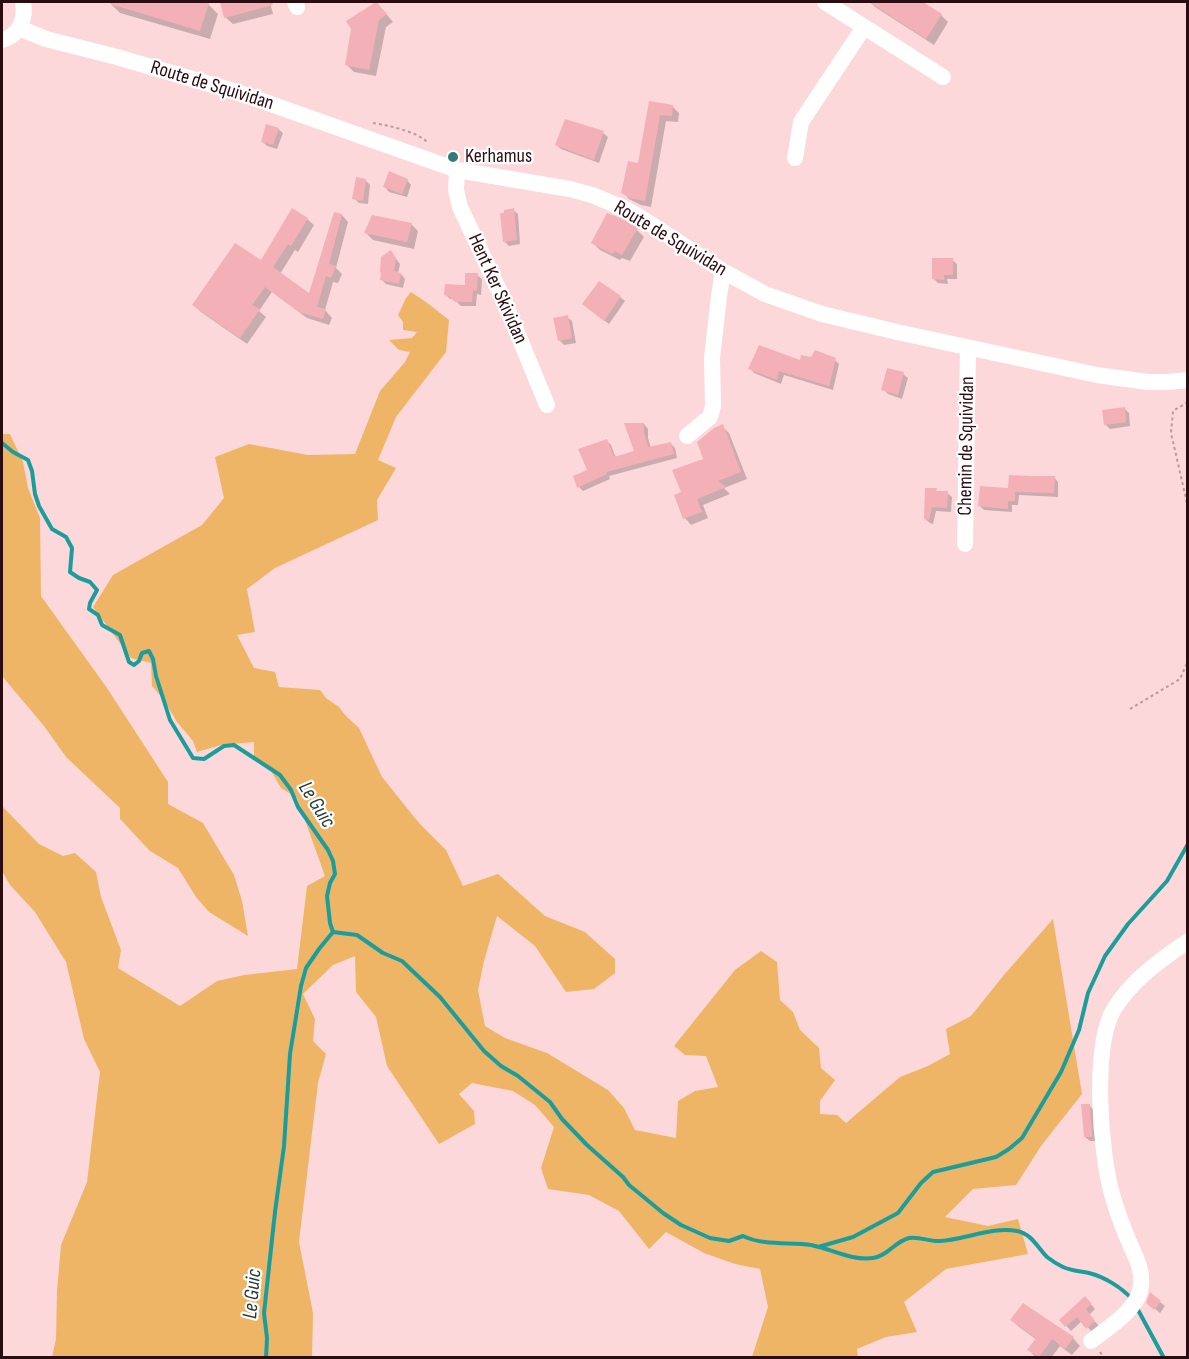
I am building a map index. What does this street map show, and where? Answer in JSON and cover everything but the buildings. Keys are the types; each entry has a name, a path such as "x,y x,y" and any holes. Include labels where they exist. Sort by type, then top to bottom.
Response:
{"street":[{"path":"2,40 14,34 19,28 24,18 23,2"},
{"path":"825,2 943,77"},
{"path":"795,158 801,122 864,27"},
{"name":"Route de Squividan","path":"19,28 46,39 237,92 457,170 570,189 592,195 646,220 723,271 765,294 822,314 968,348 1134,381 1187,383"},
{"name":"Hent Ker Skividan","path":"457,170 456,190 460,207 505,303 547,405"},
{"path":"687,436 710,417 712,358 723,271"},
{"name":"Chemin de Squividan","path":"965,544 968,348"},
{"path":"1091,1341 1129,1309 1137,1299 1141,1285 1139,1262 1127,1238 1112,1194 1105,1158 1101,1071 1105,1032 1113,1011 1124,995 1146,972 1188,942"}],"path":[{"path":"1188,402 1173,411 1171,433 1188,511"},
{"path":"1130,709 1180,679 1188,661"}],"shaded area":[{"path":"411,292 449,320 446,352 396,417 378,460 396,468 377,500 378,520 275,568 247,589 255,632 237,635 254,668 275,672 279,687 320,690 359,728 382,777 419,823 446,850 463,886 498,874 545,916 585,932 615,959 615,973 594,989 566,992 535,946 497,916 478,990 485,1026 505,1038 547,1053 608,1090 624,1108 635,1130 676,1138 678,1101 695,1091 718,1087 706,1056 685,1055 674,1046 735,970 761,951 777,962 780,1000 793,1012 800,1030 819,1048 821,1068 835,1080 820,1101 820,1114 837,1115 846,1123 900,1077 950,1054 946,1029 971,1016 1053,919 1082,1094 1041,1146 1016,1185 973,1189 945,1217 988,1226 1018,1219 1028,1254 946,1269 904,1302 917,1332 886,1337 857,1349 858,1357 752,1357 768,1307 760,1269 735,1264 704,1253 666,1232 649,1249 619,1211 589,1195 548,1189 541,1168 554,1127 535,1105 513,1091 472,1083 459,1094 474,1111 475,1124 439,1144 387,1066 376,1017 356,992 355,956 333,965 303,994 315,1019 313,1041 326,1054 318,1083 299,1242 313,1313 312,1357 52,1357 56,1339 61,1245 87,1182 100,1072 84,1039 66,962 35,912 10,885 2,871 2,806 39,844 63,856 75,853 96,872 101,897 121,950 118,968 180,1006 217,981 244,975 297,969 307,886 325,876 297,798 281,788 270,769 254,758 254,742 221,745 197,752 193,741 152,686 151,663 131,658 93,607 113,575 202,525 224,498 215,457 249,444 308,455 355,454 380,391 405,362 410,352 399,350 389,340 412,338 417,332 403,330 403,322 398,315"},
{"path":"2,434 10,434 23,462 28,488 40,518 41,596 107,688 168,782 168,804 203,823 234,875 242,901 248,936 209,912 196,897 178,868 150,851 120,819 120,808 66,757 44,726 2,676"}],"waterway":[{"name":"Le Guic","path":"2,443 28,460 39,506 52,529 66,537 72,548 70,572 90,582 97,590 89,609 98,615 102,625 120,635 129,662 134,665 139,661 142,653 149,651 170,720 193,758 204,759 224,746 234,745 280,775 291,790 298,807 333,861 335,874 327,896 333,932"},
{"path":"818,1247 853,1237 898,1213 921,1183 933,1172 996,1157 1022,1138 1061,1072 1079,1030 1088,993 1105,956 1128,924 1167,881 1188,844"},
{"path":"333,932 357,935 383,953 402,961 440,997 484,1051 550,1102 562,1119 629,1185 681,1225 710,1238 729,1241 743,1236 768,1242 811,1245 849,1256 865,1258 878,1257 909,1238 940,1241 998,1230 1017,1231 1030,1238 1047,1257 1057,1264 1101,1277 1132,1299"},
{"name":"Le Guic","path":"266,1358 267,1338 264,1313 284,1146 290,1054 306,968 333,932"},
{"path":"1137,1308 1164,1358"}],"place":[{"name":"Kerhamus","path":"453,157"}]}
